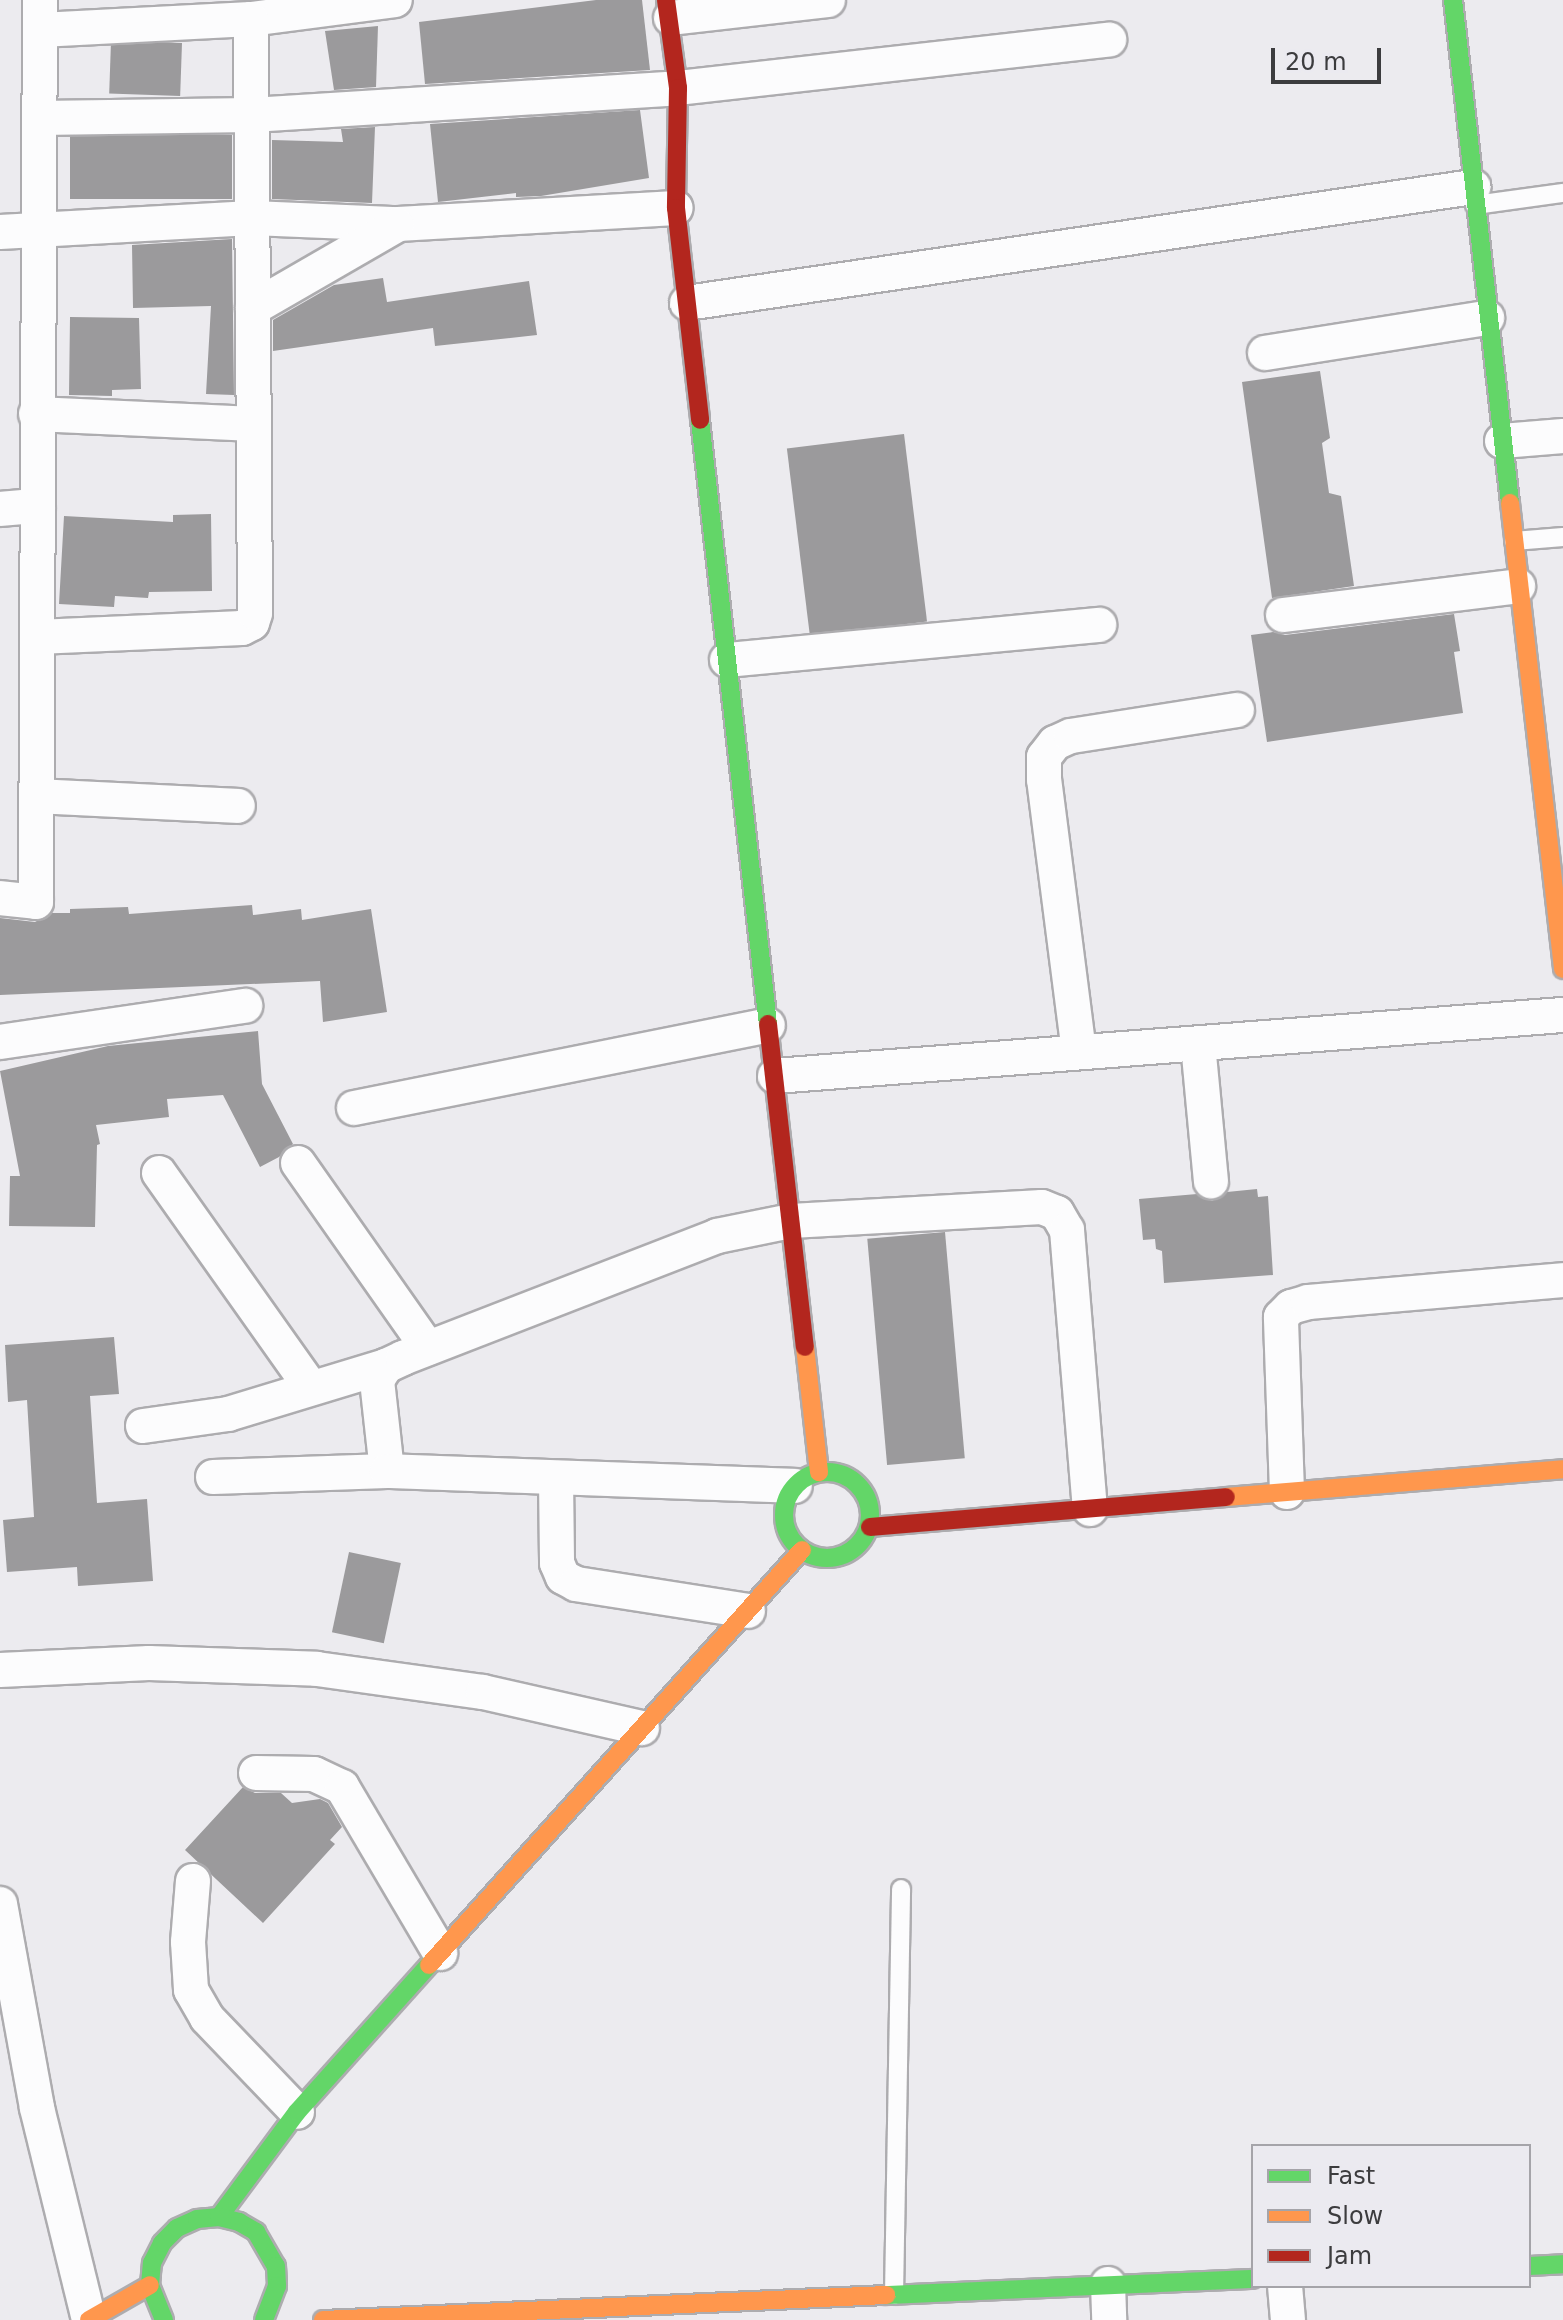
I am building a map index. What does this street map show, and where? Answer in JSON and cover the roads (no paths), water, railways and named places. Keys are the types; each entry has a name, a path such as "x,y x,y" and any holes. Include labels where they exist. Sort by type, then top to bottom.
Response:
{"main road":[{"path":"1453,0 1563,969"},
{"path":"668,9 678,88 676,208 791,1221 807,1479"},
{"path":"870,1527 1563,1469"},
{"path":"834,1471 859,1485 868,1498 870,1527 854,1549 842,1556 828,1559 802,1550 786,1527 787,1498 807,1479 834,1471"},
{"path":"219,2217 297,2112 802,1550"},
{"path":"164,2320 150,2285 152,2263 162,2243 177,2228 197,2219 219,2217 239,2222 256,2232 276,2266 277,2286 264,2320"},
{"path":"1531,2266 1563,2264"},
{"path":"323,2320 427,2318 1251,2279"},
{"path":"89,2320 150,2285"}],"street":[{"path":"0,898 36,902 40,15 251,19 395,0"},
{"path":"668,9 828,0"},
{"path":"37,637 242,628 252,623 255,613 251,19"},
{"path":"39,118 252,115 678,88 1109,40"},
{"path":"687,303 1474,196"},
{"path":"0,232 252,218 398,224 676,208"},
{"path":"253,308 398,224"},
{"path":"1265,353 1487,318"},
{"path":"36,414 254,424"},
{"path":"1502,441 1563,436"},
{"path":"0,509 38,506"},
{"path":"1283,615 1518,586"},
{"path":"727,660 1099,625"},
{"path":"1079,1052 1044,780 1044,757 1055,743 1071,736 1237,710"},
{"path":"37,796 238,806"},
{"path":"0,1042 245,1006"},
{"path":"775,1076 1563,1015"},
{"path":"354,1108 768,1025"},
{"path":"1198,1044 1211,1181"},
{"path":"298,1163 428,1348"},
{"path":"159,1173 311,1388"},
{"path":"143,1426 228,1414 386,1366 689,1244 791,1221 1042,1207 1057,1213 1067,1230 1090,1509"},
{"path":"1287,1492 1281,1317 1291,1307 1308,1302 1563,1280"},
{"path":"386,1366 377,1380 387,1471"},
{"path":"213,1477 387,1471 556,1478 807,1479"},
{"path":"556,1478 557,1563 563,1577 576,1584 748,1611"},
{"path":"0,1670 149,1663 317,1669 483,1692 642,1728"},
{"path":"256,1773 314,1774 342,1787 440,1953"},
{"path":"193,1881 188,1942 191,1990 207,2018 297,2112"},
{"path":"0,1904 37,2108 89,2320"},
{"path":"1108,2284 1109,2320"},
{"path":"1285,2288 1288,2320"}],"lane":[{"path":"1474,196 1563,193"},
{"path":"1514,541 1563,537"},
{"path":"1541,780 1563,778"},
{"path":"894,2295 901,1889"}]}
